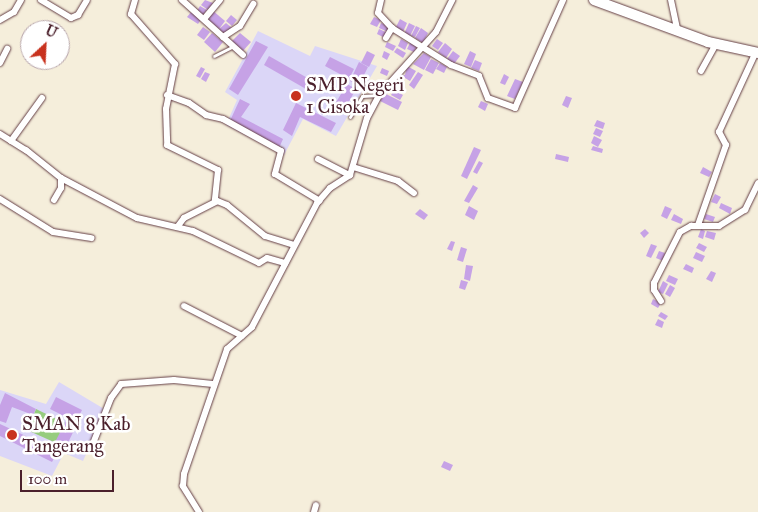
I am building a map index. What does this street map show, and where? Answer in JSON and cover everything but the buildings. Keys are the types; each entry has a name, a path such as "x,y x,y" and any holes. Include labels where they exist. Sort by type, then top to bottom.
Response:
{"main road":[{"path":"594,0 678,32 716,44 757,52"}],"street":[{"path":"0,20 14,12 21,0"},
{"path":"41,0 71,18 78,15 87,0"},
{"path":"135,0 131,14 175,64 167,95 167,145 218,170 213,197 217,201 235,211 265,236 294,245"},
{"path":"182,0 232,47 244,54"},
{"path":"204,19 220,0"},
{"path":"381,0 378,13 392,28 452,65 479,76 488,98 515,108 563,0"},
{"path":"199,512 182,486 184,474 213,384 227,349 252,328 294,245 320,201 330,188 350,175 367,118 379,95 436,32 452,0"},
{"path":"671,0 678,32"},
{"path":"223,37 240,26 253,4"},
{"path":"386,38 392,28"},
{"path":"701,71 716,44"},
{"path":"0,63 7,49"},
{"path":"698,225 726,145 719,132 757,52"},
{"path":"167,95 189,103 206,114 223,119 281,152 276,174 320,201"},
{"path":"11,141 42,98"},
{"path":"0,134 61,178 137,218 160,225 178,226 256,262 272,258 285,262"},
{"path":"318,159 350,175"},
{"path":"353,167 398,181 414,193"},
{"path":"54,200 61,188 61,178"},
{"path":"661,301 654,290 654,283 680,232 698,225 718,226 745,210 758,183"},
{"path":"0,199 53,232 92,238"},
{"path":"178,226 184,218 217,201"},
{"path":"184,306 242,336"},
{"path":"92,446 111,398 121,384 174,380 213,384"}],"lane":[{"path":"214,56 232,47"},
{"path":"350,117 362,96 379,95"}],"shaded area":[{"name":"SMP Negeri 1 Cisoka","path":"258,31 310,56 315,46 377,66 336,136 303,119 284,155 226,125 237,100 225,92"},
{"path":"59,382 106,410 83,461 64,453 52,476 0,456 0,390 46,404"}],"green space":[{"path":"36,409 65,423 56,443 27,430"}],"place":[{"name":"SMP Negeri 1 Cisoka","path":"296,96"},
{"name":"SMAN 8 Kab Tangerang","path":"12,435"}]}
